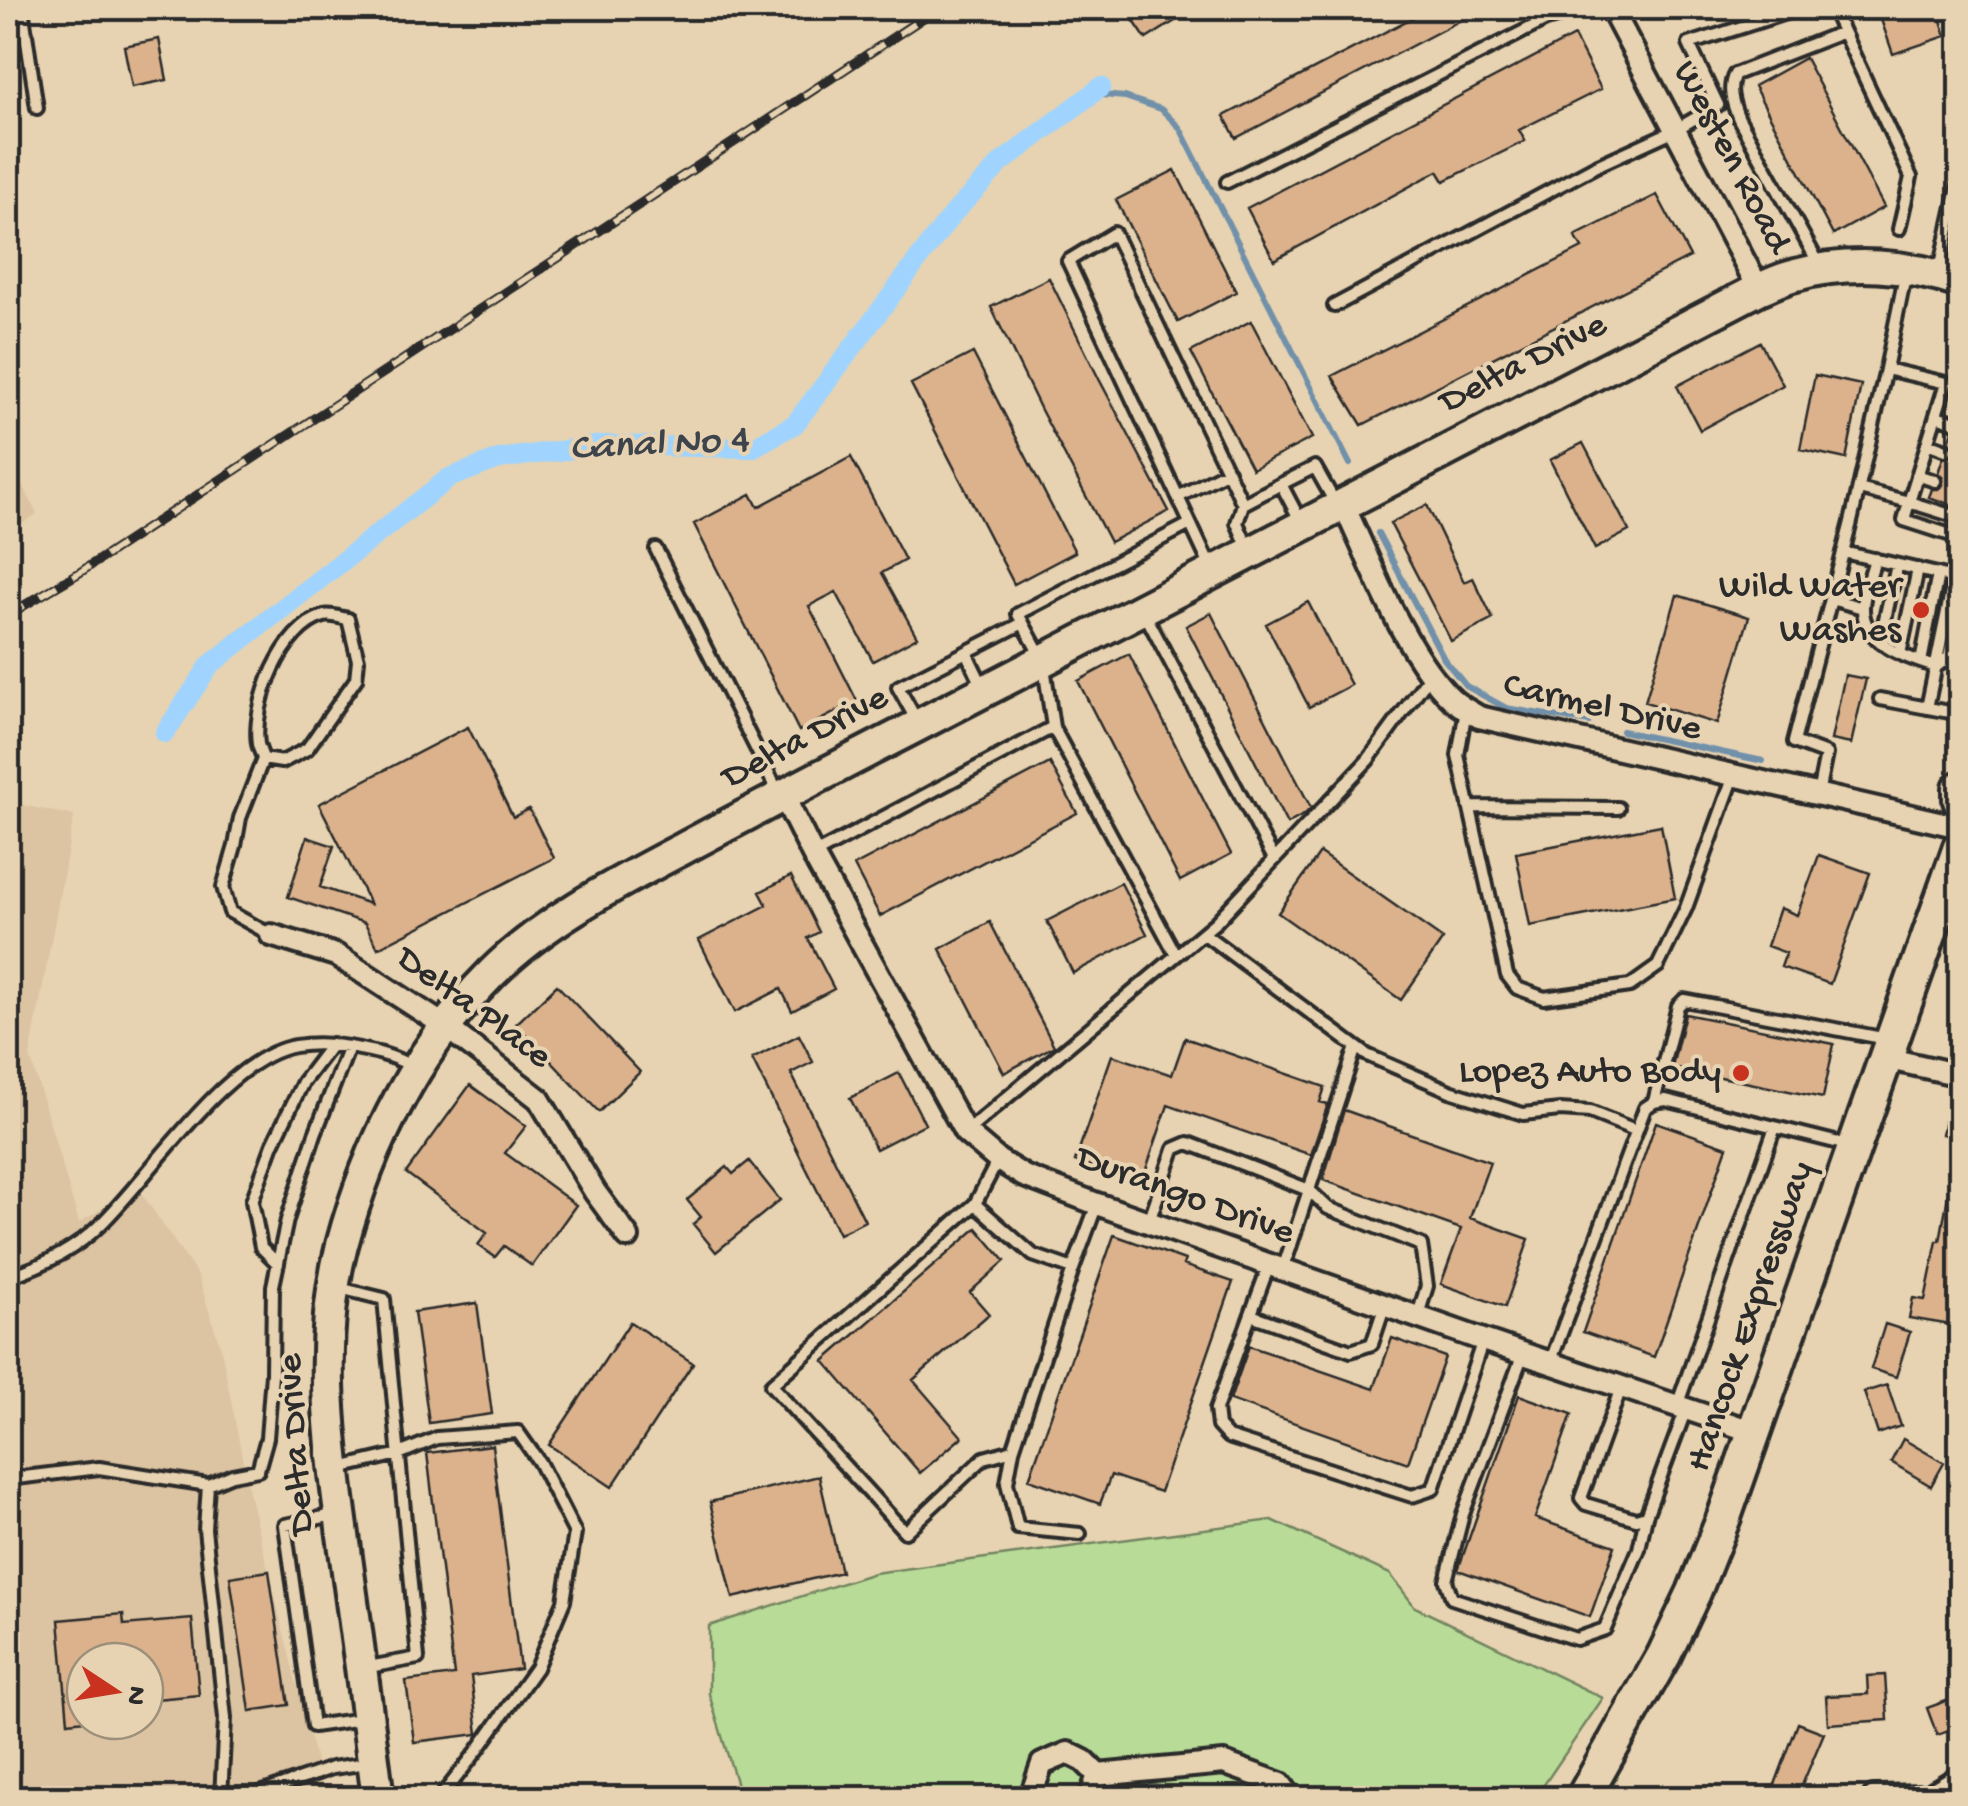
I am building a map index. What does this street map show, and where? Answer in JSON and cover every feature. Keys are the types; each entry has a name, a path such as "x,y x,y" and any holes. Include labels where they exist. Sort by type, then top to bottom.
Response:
{"main road":[{"name":"Delta Drive","path":"378,1798 334,1469 328,1398 334,1286 358,1193 381,1136 445,1026 494,972 589,899 1758,289 1797,274 1841,267 1906,268 1950,278"},
{"path":"1960,788 1960,800"},
{"name":"Hancock Expressway","path":"1583,1798 1664,1655 1724,1517 1960,847"}],"street":[{"name":"Westen Road","path":"1611,8 1758,289"},
{"name":"Carmel Drive","path":"1340,506 1430,675 1456,704 1479,717 1960,827"},
{"name":"Durango Drive","path":"782,796 966,1132 998,1160 1024,1176 1097,1204 1754,1432"},
{"name":"Delta Place","path":"271,935 336,955 445,1026 539,1099 594,1192 628,1238"},
{"path":"1888,1049 1960,1076"},
{"path":"1040,1798 1033,1790 1042,1764 1068,1753 1084,1761 1098,1776"},
{"path":"1098,1776 1224,1763 1281,1784 1291,1798"},
{"path":"1090,1798 1098,1776"},
{"path":"1874,1797 1929,1796 1960,1776"}],"lane":[{"path":"22,8 37,108"},
{"path":"1227,182 1546,20 1587,8"},
{"path":"1334,306 1718,104 1689,44 1800,8"},
{"path":"1832,8 1911,177 1900,229"},
{"path":"1823,270 1733,107 1731,81 1735,74 1843,32"},
{"path":"1950,278 1960,178"},
{"path":"1213,572 1068,261 1114,233 1228,471 1242,504 1237,522 1250,552"},
{"path":"1818,794 1826,754 1794,742 1858,489 1906,268"},
{"path":"1886,369 1960,390"},
{"path":"1946,383 1904,520 1960,538"},
{"path":"1936,416 1955,422"},
{"path":"1927,443 1946,450"},
{"path":"1242,504 1315,467 1340,506"},
{"path":"1178,497 1228,471"},
{"path":"1917,475 1935,481"},
{"path":"1281,484 1302,525"},
{"path":"1858,489 1960,518"},
{"path":"1176,955 1053,728 1043,660 1018,614 1190,524"},
{"path":"656,549 782,796"},
{"path":"1843,552 1957,578 1928,708"},
{"path":"1874,559 1863,608 1869,629 1884,645 1936,667"},
{"path":"1884,645 1883,628 1897,564"},
{"path":"1900,654 1918,569"},
{"path":"1921,662 1938,574"},
{"path":"1831,599 1863,608"},
{"path":"1142,608 1274,860"},
{"path":"1936,667 1949,657 1960,609"},
{"path":"263,759 282,762 306,750 356,679 358,660 348,619 326,615 300,629 279,655 262,698 258,743 263,759 240,818 223,887 230,912 271,935"},
{"path":"918,725 898,687 1023,623"},
{"path":"966,652 985,690"},
{"path":"966,1132 1203,933 1368,760 1430,675"},
{"path":"1880,699 1960,714"},
{"path":"1466,709 1458,755 1507,975 1517,988 1544,998 1630,986 1658,966 1686,908 1734,776"},
{"path":"813,855 1053,728"},
{"path":"1470,807 1618,808"},
{"path":"1203,933 1367,1055 1450,1091 1523,1114 1590,1112 1635,1130"},
{"path":"1654,1102 1678,1006 1684,1000 1888,1049"},
{"path":"8,1277 39,1267 100,1226 197,1116 241,1072 262,1059 293,1046 332,1044 385,1053 417,1069"},
{"path":"278,1264 261,1247 252,1201 273,1144 303,1082 332,1044"},
{"path":"8,1479 99,1468 208,1485 258,1470 267,1438 273,1286 292,1202 349,1047"},
{"path":"1356,1047 1309,1190 1251,1315 1216,1410 1218,1426 1228,1438 1412,1496 1433,1490 1483,1340"},
{"path":"1550,1363 1645,1108 1666,1100 1854,1147"},
{"path":"1523,1354 1463,1514 1446,1581 1452,1598 1576,1639 1604,1629 1639,1549 1681,1407 1775,1127"},
{"path":"1149,1222 1174,1149 1188,1143 1309,1190 1328,1208 1421,1245 1427,1286 1418,1315"},
{"path":"998,1160 975,1204 771,1385 904,1532 984,1458 1013,1450"},
{"path":"975,1204 1033,1255 1073,1269"},
{"path":"1080,1534 1018,1528 1007,1483 1013,1450 1097,1204"},
{"path":"334,1286 384,1299 418,1658 361,1668"},
{"path":"1251,1315 1351,1351 1372,1344 1386,1304"},
{"path":"1621,1387 1581,1498 1586,1504 1636,1520 1646,1516"},
{"path":"334,1469 399,1454 438,1438 518,1432 539,1462 574,1533 564,1601 536,1668 440,1798"},
{"path":"208,1485 205,1530 225,1718 221,1798"},
{"path":"340,1514 286,1525 288,1543 313,1726 367,1718"},
{"path":"246,1798 332,1768 374,1762"}],"shaded area":[{"path":"8,454 37,514 8,533"},
{"path":"8,802 74,816 30,1056 79,1223 137,1187 198,1276 221,1349 249,1493 325,1798 8,1798"}],"green space":[{"path":"1272,1520 1390,1574 1415,1607 1603,1698 1535,1798 741,1798 709,1694 709,1626 874,1573"}],"building":[{"path":"1125,8 1196,8 1146,39"},
{"path":"1431,8 1484,8 1236,138 1224,116"},
{"path":"1877,8 1937,8 1946,36 1893,54"},
{"path":"1574,36 1601,89 1519,130 1525,141 1444,181 1438,171 1274,260 1247,208"},
{"path":"159,39 167,80 132,87 124,46"},
{"path":"1805,58 1884,207 1833,235 1754,86"},
{"path":"1175,170 1236,292 1178,322 1116,200"},
{"path":"1657,195 1690,257 1362,425 1332,376 1582,248 1575,236"},
{"path":"1049,278 1169,511 1110,542 991,307"},
{"path":"1251,321 1312,438 1252,469 1191,352"},
{"path":"1760,342 1783,385 1700,430 1677,386"},
{"path":"973,353 1075,552 1014,584 911,384"},
{"path":"1815,375 1861,385 1846,459 1800,449"},
{"path":"1960,429 1960,508 1929,497 1932,489 1943,485 1938,473 1943,458 1954,452 1949,442 1953,430"},
{"path":"1583,443 1629,531 1595,549 1550,460"},
{"path":"851,457 905,560 882,573 917,637 873,661 836,592 809,606 857,701 799,731 694,524 751,494 758,507"},
{"path":"1427,505 1464,582 1473,578 1493,619 1451,641 1390,523"},
{"path":"1677,595 1749,617 1717,724 1645,702"},
{"path":"1308,602 1351,685 1309,707 1266,624"},
{"path":"1211,613 1311,808 1287,824 1186,626"},
{"path":"1129,654 1231,854 1180,881 1078,681"},
{"path":"1845,675 1866,679 1851,744 1831,740"},
{"path":"468,727 513,817 529,809 554,858 378,948 365,923 288,897 307,837 334,846 320,887 370,904 319,804"},
{"path":"1050,763 1077,813 880,916 854,866"},
{"path":"1661,825 1675,898 1530,926 1516,853"},
{"path":"1320,853 1443,939 1401,1000 1278,913"},
{"path":"1819,855 1870,873 1830,984 1781,967 1786,953 1767,946 1780,908 1797,915"},
{"path":"791,876 819,932 808,938 834,989 792,1011 781,989 735,1012 699,940 767,905 760,892"},
{"path":"1121,883 1147,934 1073,973 1047,921"},
{"path":"990,922 1054,1046 1004,1073 940,949"},
{"path":"557,985 640,1072 599,1112 516,1024"},
{"path":"1685,1014 1834,1044 1823,1098 1672,1067"},
{"path":"799,1035 813,1062 791,1073 865,1221 839,1234 752,1059"},
{"path":"1185,1038 1325,1087 1320,1102 1328,1104 1311,1155 1168,1105 1141,1184 1075,1161 1112,1055 1172,1075"},
{"path":"899,1073 925,1124 876,1149 850,1098"},
{"path":"470,1085 526,1126 505,1153 576,1205 532,1266 504,1246 495,1257 478,1245 487,1233 406,1173"},
{"path":"1952,1087 1960,1088 1960,1138 1942,1134"},
{"path":"1344,1110 1490,1162 1470,1218 1529,1239 1505,1307 1441,1284 1461,1229 1323,1180"},
{"path":"1656,1122 1727,1147 1654,1357 1583,1332"},
{"path":"749,1161 780,1200 716,1252 693,1224 701,1217 687,1200 727,1167 733,1174"},
{"path":"1952,1173 1960,1173 1960,1276 1951,1325 1909,1318 1913,1298 1925,1300"},
{"path":"977,1228 1005,1261 970,1292 989,1314 913,1380 962,1437 920,1473 824,1361"},
{"path":"1114,1235 1233,1282 1160,1492 1111,1475 1100,1504 1029,1479"},
{"path":"477,1303 492,1414 429,1423 414,1312"},
{"path":"630,1322 693,1363 612,1487 549,1445"},
{"path":"1885,1324 1910,1332 1896,1377 1871,1369"},
{"path":"1392,1338 1445,1357 1408,1463 1230,1400 1249,1346 1374,1389"},
{"path":"1887,1385 1901,1426 1878,1434 1864,1392"},
{"path":"1519,1395 1572,1414 1535,1518 1615,1546 1590,1617 1458,1570"},
{"path":"1903,1439 1944,1463 1931,1486 1891,1462"},
{"path":"492,1445 520,1669 471,1676 478,1734 414,1742 406,1681 454,1675 427,1453"},
{"path":"819,1476 841,1572 733,1598 710,1502"},
{"path":"269,1571 289,1705 250,1711 230,1577"},
{"path":"123,1614 124,1625 192,1619 199,1695 165,1698 165,1641 65,1641 65,1688 59,1620"},
{"path":"1885,1675 1888,1720 1828,1724 1826,1696 1868,1694 1867,1676"},
{"path":"1960,1696 1960,1727 1937,1735 1927,1708"},
{"path":"1798,1723 1824,1733 1800,1790 1802,1798 1770,1798"}],"waterway":[{"name":"Canal No 4","path":"165,733 210,665 449,478 499,459 603,445 752,448 795,424 951,216 1001,163 1101,87"},
{"path":"1090,94 1125,97 1161,109 1180,128 1350,464"},
{"path":"1378,533 1444,659 1466,686 1506,708 1589,722"},
{"path":"1622,731 1763,761"}],"railway":[{"path":"8,615 79,573 938,8"}],"place":[{"name":"Wild Water Washes","path":"1921,610"},
{"name":"Lopez Auto Body","path":"1741,1073"}]}
